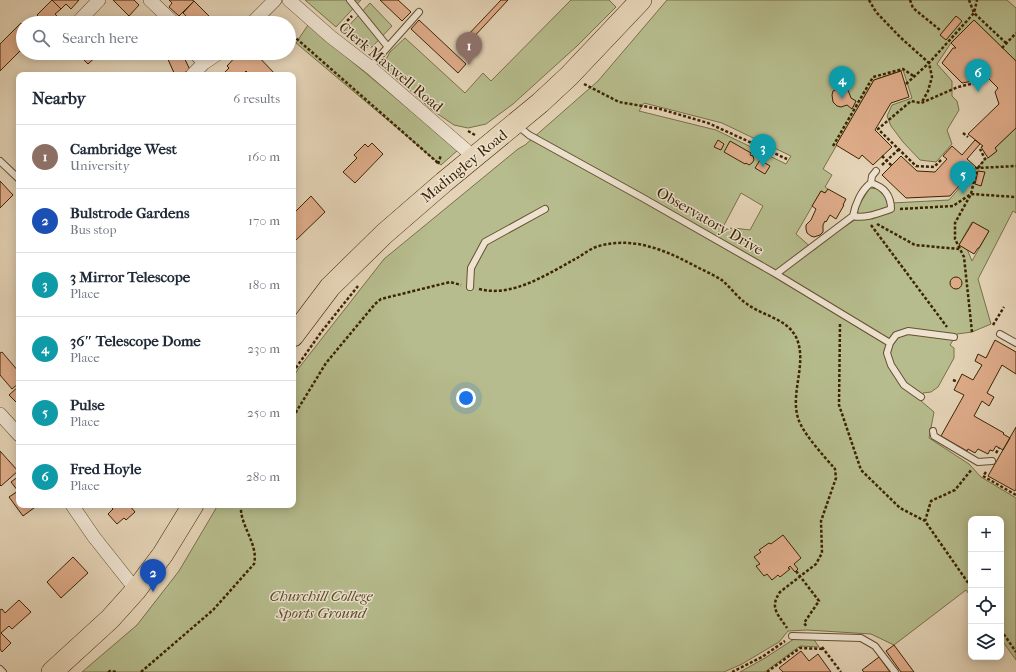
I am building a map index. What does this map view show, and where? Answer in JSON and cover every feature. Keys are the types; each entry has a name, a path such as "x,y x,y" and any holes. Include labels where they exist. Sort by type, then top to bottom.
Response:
{"main road":[{"name":"Madingley Road","path":"296,332 330,287 384,234 540,103 569,76 640,0"},
{"path":"52,672 110,619 136,590 163,554 191,508"}],"street":[{"path":"84,16 99,0"},
{"path":"150,0 167,16"},
{"path":"259,16 275,0"},
{"name":"Clerk Maxwell Road","path":"289,0 331,37 370,67 474,158"},
{"path":"201,60 204,63"},
{"path":"195,72 208,60"},
{"path":"0,414 16,431"},
{"path":"74,508 94,537 136,590"}],"lane":[{"path":"350,0 388,47"},
{"path":"370,67 419,12"},
{"name":"Observatory Drive","path":"516,124 529,135 776,274 890,343"},
{"path":"0,161 16,176"},
{"path":"776,274 852,216 856,204 867,186 871,183 872,176 876,171"},
{"path":"852,216 858,218 891,209 891,201 887,193 880,186 871,183"},
{"path":"470,287 471,268 485,242 545,209"},
{"path":"922,398 904,385 891,365 887,353 890,343 896,335 908,331 954,337"},
{"path":"1000,334 1016,343"},
{"path":"933,431 934,436 978,462 992,461"},
{"path":"792,636 861,638 875,646 895,672"},
{"path":"0,669 3,672"}],"path":[{"path":"869,0 876,12 900,37 929,63 932,77 928,91 921,103"},
{"path":"910,0 913,8 940,30"},
{"path":"969,0 974,13 1006,43"},
{"path":"906,84 929,63 974,13 977,0"},
{"path":"331,37 358,10"},
{"path":"1002,48 1016,33"},
{"path":"296,38 438,163"},
{"path":"833,146 873,77 903,69 915,77"},
{"path":"940,160 934,167 916,166 878,129 911,101 921,103 958,87 979,82"},
{"path":"582,83 618,102 660,109 708,123 787,159"},
{"path":"848,110 852,112"},
{"path":"963,133 968,137"},
{"path":"876,171 899,149"},
{"path":"972,332 964,257 955,239 955,223 971,194 977,168 985,159 980,149"},
{"path":"882,156 892,166"},
{"path":"977,168 1016,166"},
{"path":"891,209 953,206 971,194 1016,197"},
{"path":"865,216 915,245 959,249"},
{"path":"865,216 954,337"},
{"path":"296,413 326,363 375,304 381,299 450,282 489,292 501,291 525,285 544,277 597,247 619,242 643,244 673,254 722,281 747,305 785,323 796,337 800,353 796,404 798,417 802,428 835,469 836,478 821,522 822,553 816,564 780,592 776,597 774,606 776,612 792,636 762,658 732,672"},
{"path":"296,368 322,331 361,282"},
{"path":"993,326 1004,307"},
{"path":"840,314 839,405 862,470 900,508 925,521 968,583"},
{"path":"953,380 958,382"},
{"path":"999,448 983,476 1016,495"},
{"path":"925,521 931,501 955,490 978,462"},
{"path":"141,672 213,610 254,564 256,556 242,519 240,508"},
{"path":"796,571 819,601 804,623 841,672"},
{"path":"1004,634 1016,652"},
{"path":"767,672 800,648 824,649"},
{"path":"108,672 117,672"}],"green space":[{"path":"305,0 361,0 336,27"},
{"path":"571,0 609,0 616,7 577,46 513,104 486,124 468,128 454,125 432,110 386,69 384,63 390,52 405,38 465,93 483,73 491,81"},
{"name":"Churchill College Sports Ground","path":"667,0 1007,0 1016,8 1016,61 974,20 951,43 937,64 952,81 952,96 957,101 959,110 947,130 952,144 936,162 920,160 903,142 891,126 887,116 892,105 912,98 903,70 874,80 823,169 832,175 825,187 828,189 825,193 821,191 796,234 814,250 855,220 875,216 892,210 892,203 949,200 982,162 997,151 995,148 1016,128 1016,213 1013,211 978,279 991,324 972,332 957,334 950,345 954,348 954,358 938,387 931,392 923,393 921,401 934,412 929,438 969,464 981,477 1016,498 1016,660 1004,643 1004,516 968,516 968,593 966,590 894,645 871,634 807,630 788,631 779,642 742,664 724,672 82,672 137,625 179,571 216,508 296,508 296,373 298,369 384,259 518,149 525,145 598,81","holes":["644,103 722,123 791,156 786,164 716,130 639,111","741,193 763,206 750,230 734,228 722,229","972,222 989,231 972,261 967,249 959,245"]},
{"path":"370,3 392,26 372,47 363,48 343,32"},
{"path":"308,25 458,150 441,165 296,43"},
{"path":"870,188 879,189 885,195 889,205 886,208 860,215 857,208"},
{"path":"813,638 819,647 800,646 765,672 740,672 794,639"}],"building":[{"path":"52,0 79,0 71,9 66,4 61,9"},
{"path":"52,0 61,9 55,14 57,16 37,15"},
{"path":"113,0 134,0 139,5 129,16"},
{"path":"169,0 194,1 179,16 169,7 172,3"},
{"path":"380,0 398,0 411,12 402,21"},
{"path":"501,0 508,0 470,41 466,37"},
{"path":"194,1 209,16 186,16 183,13"},
{"path":"956,16 962,21 946,40 940,35"},
{"path":"419,20 466,64 458,73 411,29"},
{"path":"974,20 1016,61 1016,128 995,148 997,151 988,158 981,147 983,146 968,134 999,104 995,92 998,88 985,75 982,78 979,77 978,80 962,83 942,63 953,48 956,48 951,43"},
{"path":"16,28 16,55 0,71 0,44"},
{"path":"84,60 92,60 88,64"},
{"path":"168,60 185,60 190,70 186,72 174,72"},
{"path":"233,60 262,60 273,72 225,72 229,68 227,66"},
{"path":"901,71 909,97 891,103 875,130 892,147 873,165 862,155 859,159 836,145 874,80"},
{"path":"839,88 845,88 848,90 851,98 856,101 852,109 847,105 841,107 837,106 833,102 833,91"},
{"path":"718,140 724,144 721,150 714,147"},
{"path":"975,140 980,144 967,159 976,167 950,196 906,198 882,175 901,156 917,171 935,172 947,159 943,156 952,146 962,155"},
{"path":"730,141 751,153 750,155 753,156 754,160 752,163 749,165 746,163 745,164 724,152"},
{"path":"372,143 383,154 355,183 343,172 357,158 354,155 365,144 368,147"},
{"path":"760,160 770,166 765,174 755,168"},
{"path":"978,171 985,172 981,186 975,184"},
{"path":"0,181 13,195 0,208"},
{"path":"828,189 846,199 836,219 830,215 823,225 823,232 814,237 807,233 806,225 811,220 816,209 812,206 821,191 825,193"},
{"path":"311,196 325,212 296,240 296,211"},
{"path":"973,222 989,231 974,254 959,245"},
{"path":"954,277 958,277 962,283 958,289 954,289 950,285 950,281"},
{"path":"995,340 1016,352 1016,374 1002,365 987,393 994,397 989,406 982,401 974,416 1010,438 1003,450 996,446 993,451 990,450 988,454 978,449 975,453 968,449 967,451 941,436 964,395 954,390 962,374 973,380 982,365 975,361 978,354 986,358"},
{"path":"2,352 16,368 16,386 12,389 0,375 0,353"},
{"path":"16,389 16,402 9,395"},
{"path":"1016,427 1016,489 1015,491 988,476"},
{"path":"0,451 16,469 16,473 1,486"},
{"path":"16,478 16,488 11,482"},
{"path":"16,492 16,506 9,497"},
{"path":"17,508 34,508 23,516"},
{"path":"112,508 132,508 135,512 126,520 124,518 117,524 108,514"},
{"path":"783,535 801,558 794,564 798,569 795,572 790,566 788,568 790,569 780,577 778,575 772,580 767,574 764,576 756,566 760,564 754,557 761,552 759,550 769,543 771,544"},
{"path":"73,557 88,573 61,598 47,582"},
{"path":"19,600 31,612 12,629 9,626 1,633 11,643 2,652 0,649 0,610 2,609 5,613"},
{"path":"894,645 914,672 901,672 886,651"},
{"path":"801,651 809,661 818,654 831,672 783,672 779,668"},
{"path":"879,657 890,672 864,672 862,670"}],"place":[{"name":"Cambridge West","path":"469,65"},
{"name":"Fred Hoyle","path":"978,92"},
{"name":"36″ Telescope Dome","path":"842,99"},
{"name":"3 Mirror Telescope","path":"763,167"},
{"name":"Pulse","path":"963,194"},
{"name":"Bulstrode Gardens","path":"153,592"}]}
